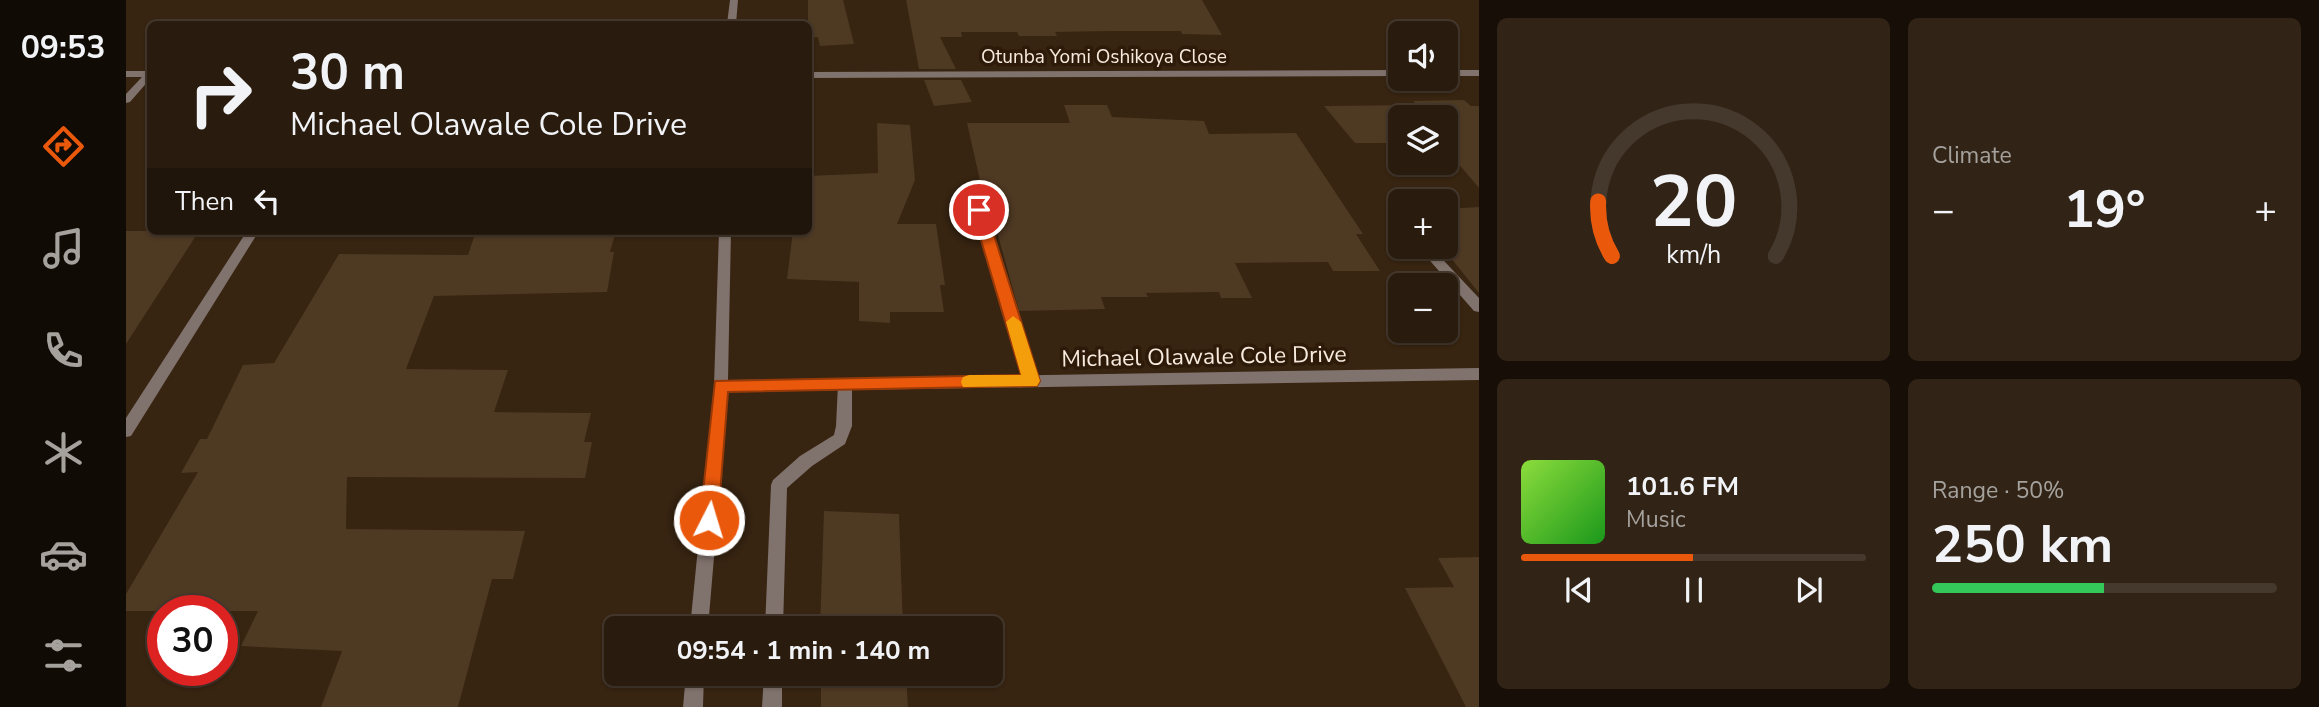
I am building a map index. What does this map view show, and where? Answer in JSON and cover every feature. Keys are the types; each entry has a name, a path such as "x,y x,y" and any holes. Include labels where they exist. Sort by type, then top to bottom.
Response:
{"street":[{"path":"732,21 734,0"},
{"name":"Otunba Yomi Oshikoya Close","path":"812,75 1388,73"},
{"path":"1458,73 1479,73"},
{"path":"126,74 147,74"},
{"path":"126,100 147,77"},
{"path":"979,210 1031,381"},
{"path":"126,431 250,235"},
{"path":"700,616 721,386 725,235"},
{"path":"1435,259 1479,307"},
{"name":"Michael Olawale Cole Drive","path":"721,386 1479,374"},
{"path":"774,616 779,485 806,461 840,439 844,426 845,384"},
{"path":"692,707 694,686"},
{"path":"772,707 773,686"}],"building":[{"path":"808,0 843,0 854,44 820,46 818,37 812,38 812,21 808,21"},
{"path":"906,0 1202,0 1222,35 1182,34 1181,31 1055,32 1057,36 1019,36 1017,32 961,32 962,37 940,37 956,69 919,69"},
{"path":"924,80 961,80 972,102 934,106"},
{"path":"1464,100 1471,106 1479,106 1479,188 1458,163 1458,105 1418,105 1413,101"},
{"path":"1064,105 1107,105 1112,117 1204,121 1209,134 1296,133 1363,234 1356,234 1380,271 1333,271 1328,262 1235,263 1252,298 1221,298 1219,292 1146,293 1148,297 1101,297 1105,309 1019,311 984,185 981,185 967,123 1070,123"},
{"path":"1388,105 1388,143 1355,143 1324,106"},
{"path":"877,123 910,125 915,180 897,224 936,224 945,285 940,285 944,312 890,312 890,323 859,321 859,282 787,279 792,235 812,235 812,176 878,173"},
{"path":"1479,207 1479,293 1452,259 1458,259 1458,208"},
{"path":"126,231 147,231 147,235 196,235 126,344"},
{"path":"475,235 615,235 610,252 614,252 607,292 434,296 406,369 508,370 494,412 591,413 584,442 592,442 585,478 347,477 346,529 525,531 513,579 492,579 458,707 321,707 342,651 241,646 258,611 238,611 238,595 147,595 147,611 126,611 126,594 198,472 181,473 200,439 207,439 243,365 274,363 339,254 468,255"},
{"path":"824,511 899,514 903,616 820,616"},
{"path":"1479,557 1479,707 1466,707 1405,588 1454,587 1438,558"},
{"path":"821,686 907,686 908,707 821,707"}],"slow traffic":[{"path":"969,382 1031,381 1013,322"}],"route":[{"path":"709,520 721,386 1031,381 979,210"}]}
